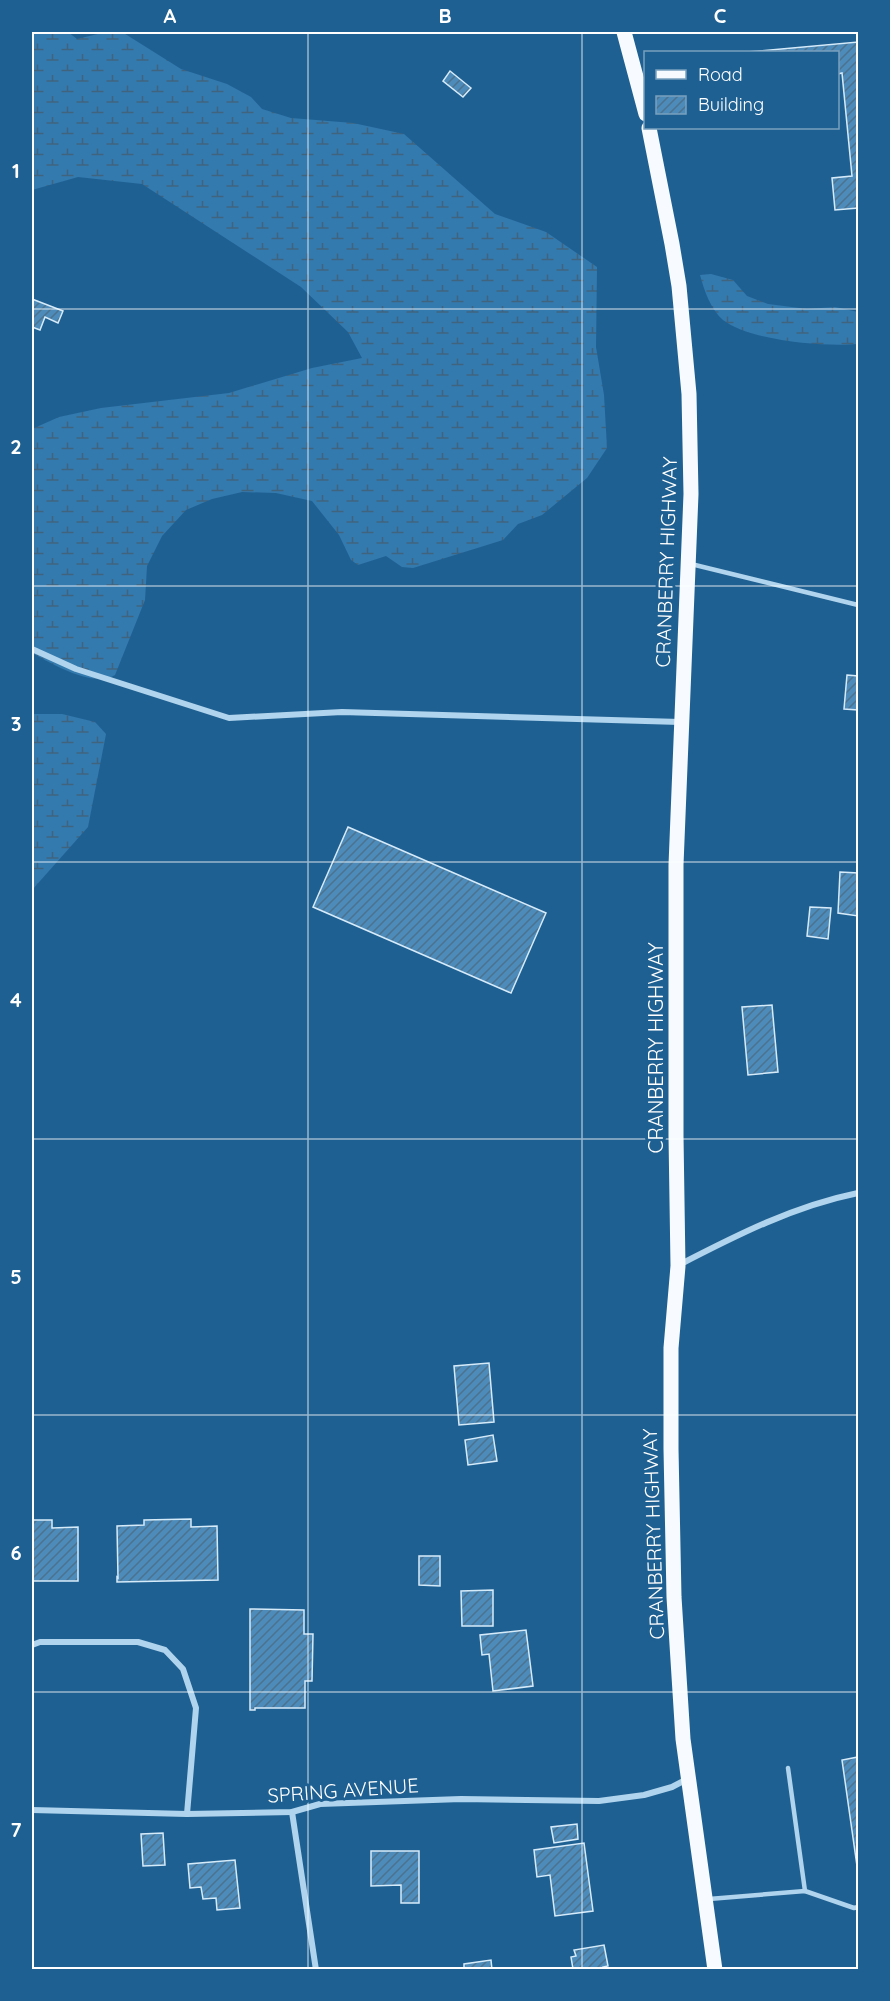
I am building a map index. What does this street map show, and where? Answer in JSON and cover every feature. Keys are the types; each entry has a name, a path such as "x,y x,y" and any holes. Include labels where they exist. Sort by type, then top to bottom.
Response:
{"main road":[{"path":"624,32 644,110"},
{"name":"CRANBERRY HIGHWAY","path":"649,129 672,244 685,340 691,448 680,722 675,954 678,1266 671,1348 674,1586 683,1739 715,1970"}],"street":[{"path":"32,649 76,669 229,718 342,711 680,722"},
{"path":"678,1266 778,1216 837,1197 858,1193"},
{"path":"32,1645 40,1642 138,1642 165,1650 183,1669 196,1708 187,1814"},
{"name":"SPRING AVENUE","path":"32,1810 187,1814 292,1812 320,1804 449,1799 616,1800 663,1790 689,1778"},
{"path":"292,1812 316,1970"}],"lane":[{"path":"688,563 858,604"},
{"path":"788,1768 805,1891"},
{"path":"705,1899 805,1891 854,1908 858,1907"}],"green space":[{"path":"32,32 68,32 77,39 106,32 122,32 181,69 227,84 251,97 262,109 291,118 353,123 404,134 495,214 546,232 597,267 596,347 604,395 607,448 587,478 542,515 518,524 503,540 413,568 402,567 386,556 358,565 351,560 339,535 312,501 276,493 242,492 212,499 186,510 162,536 147,566 145,600 115,675 96,679 85,677 32,653 32,429 59,417 101,408 229,393 312,368 362,358 348,332 301,287 142,184 78,177 32,190"},
{"path":"711,274 733,280 747,296 768,304 807,309 835,307 858,312 858,344 789,341 769,338 735,327 719,316 708,299 700,275"},
{"path":"32,714 62,714 95,722 106,734 88,827 32,890"}],"building":[{"path":"858,42 858,208 835,210 832,178 852,176 842,73 839,74 839,51 758,51"},
{"path":"450,71 471,88 463,97 443,81"},
{"path":"32,299 63,311 58,323 45,317 40,330 32,327"},
{"path":"847,675 858,676 858,710 844,709"},
{"path":"348,827 546,913 511,993 313,907"},
{"path":"840,872 858,873 858,916 838,913"},
{"path":"810,907 831,908 828,939 807,936"},
{"path":"772,1005 778,1072 748,1075 742,1007"},
{"path":"489,1363 494,1422 459,1425 454,1366"},
{"path":"493,1435 497,1461 468,1465 465,1440"},
{"path":"191,1519 191,1527 217,1526 218,1580 117,1582 117,1526 144,1525 144,1520"},
{"path":"32,1520 52,1520 52,1528 78,1527 78,1581 32,1581"},
{"path":"419,1556 440,1556 440,1586 419,1585"},
{"path":"493,1590 493,1626 462,1626 461,1591"},
{"path":"250,1609 304,1610 304,1634 313,1634 312,1681 305,1681 305,1708 255,1708 255,1710 250,1710"},
{"path":"526,1630 533,1686 493,1691 489,1654 482,1655 480,1635"},
{"path":"858,1757 858,1873 842,1760"},
{"path":"577,1824 578,1839 554,1843 551,1827"},
{"path":"163,1833 165,1865 143,1866 141,1834"},
{"path":"584,1843 593,1911 555,1916 550,1875 537,1877 534,1850"},
{"path":"371,1851 419,1851 419,1903 401,1903 401,1885 371,1886"},
{"path":"235,1860 240,1908 217,1910 216,1898 203,1899 201,1887 190,1888 188,1864"},
{"path":"604,1945 608,1966 603,1967 604,1970 570,1970 573,1969 571,1957 576,1956 574,1950"},
{"path":"491,1960 492,1970 464,1970 464,1964"}]}
